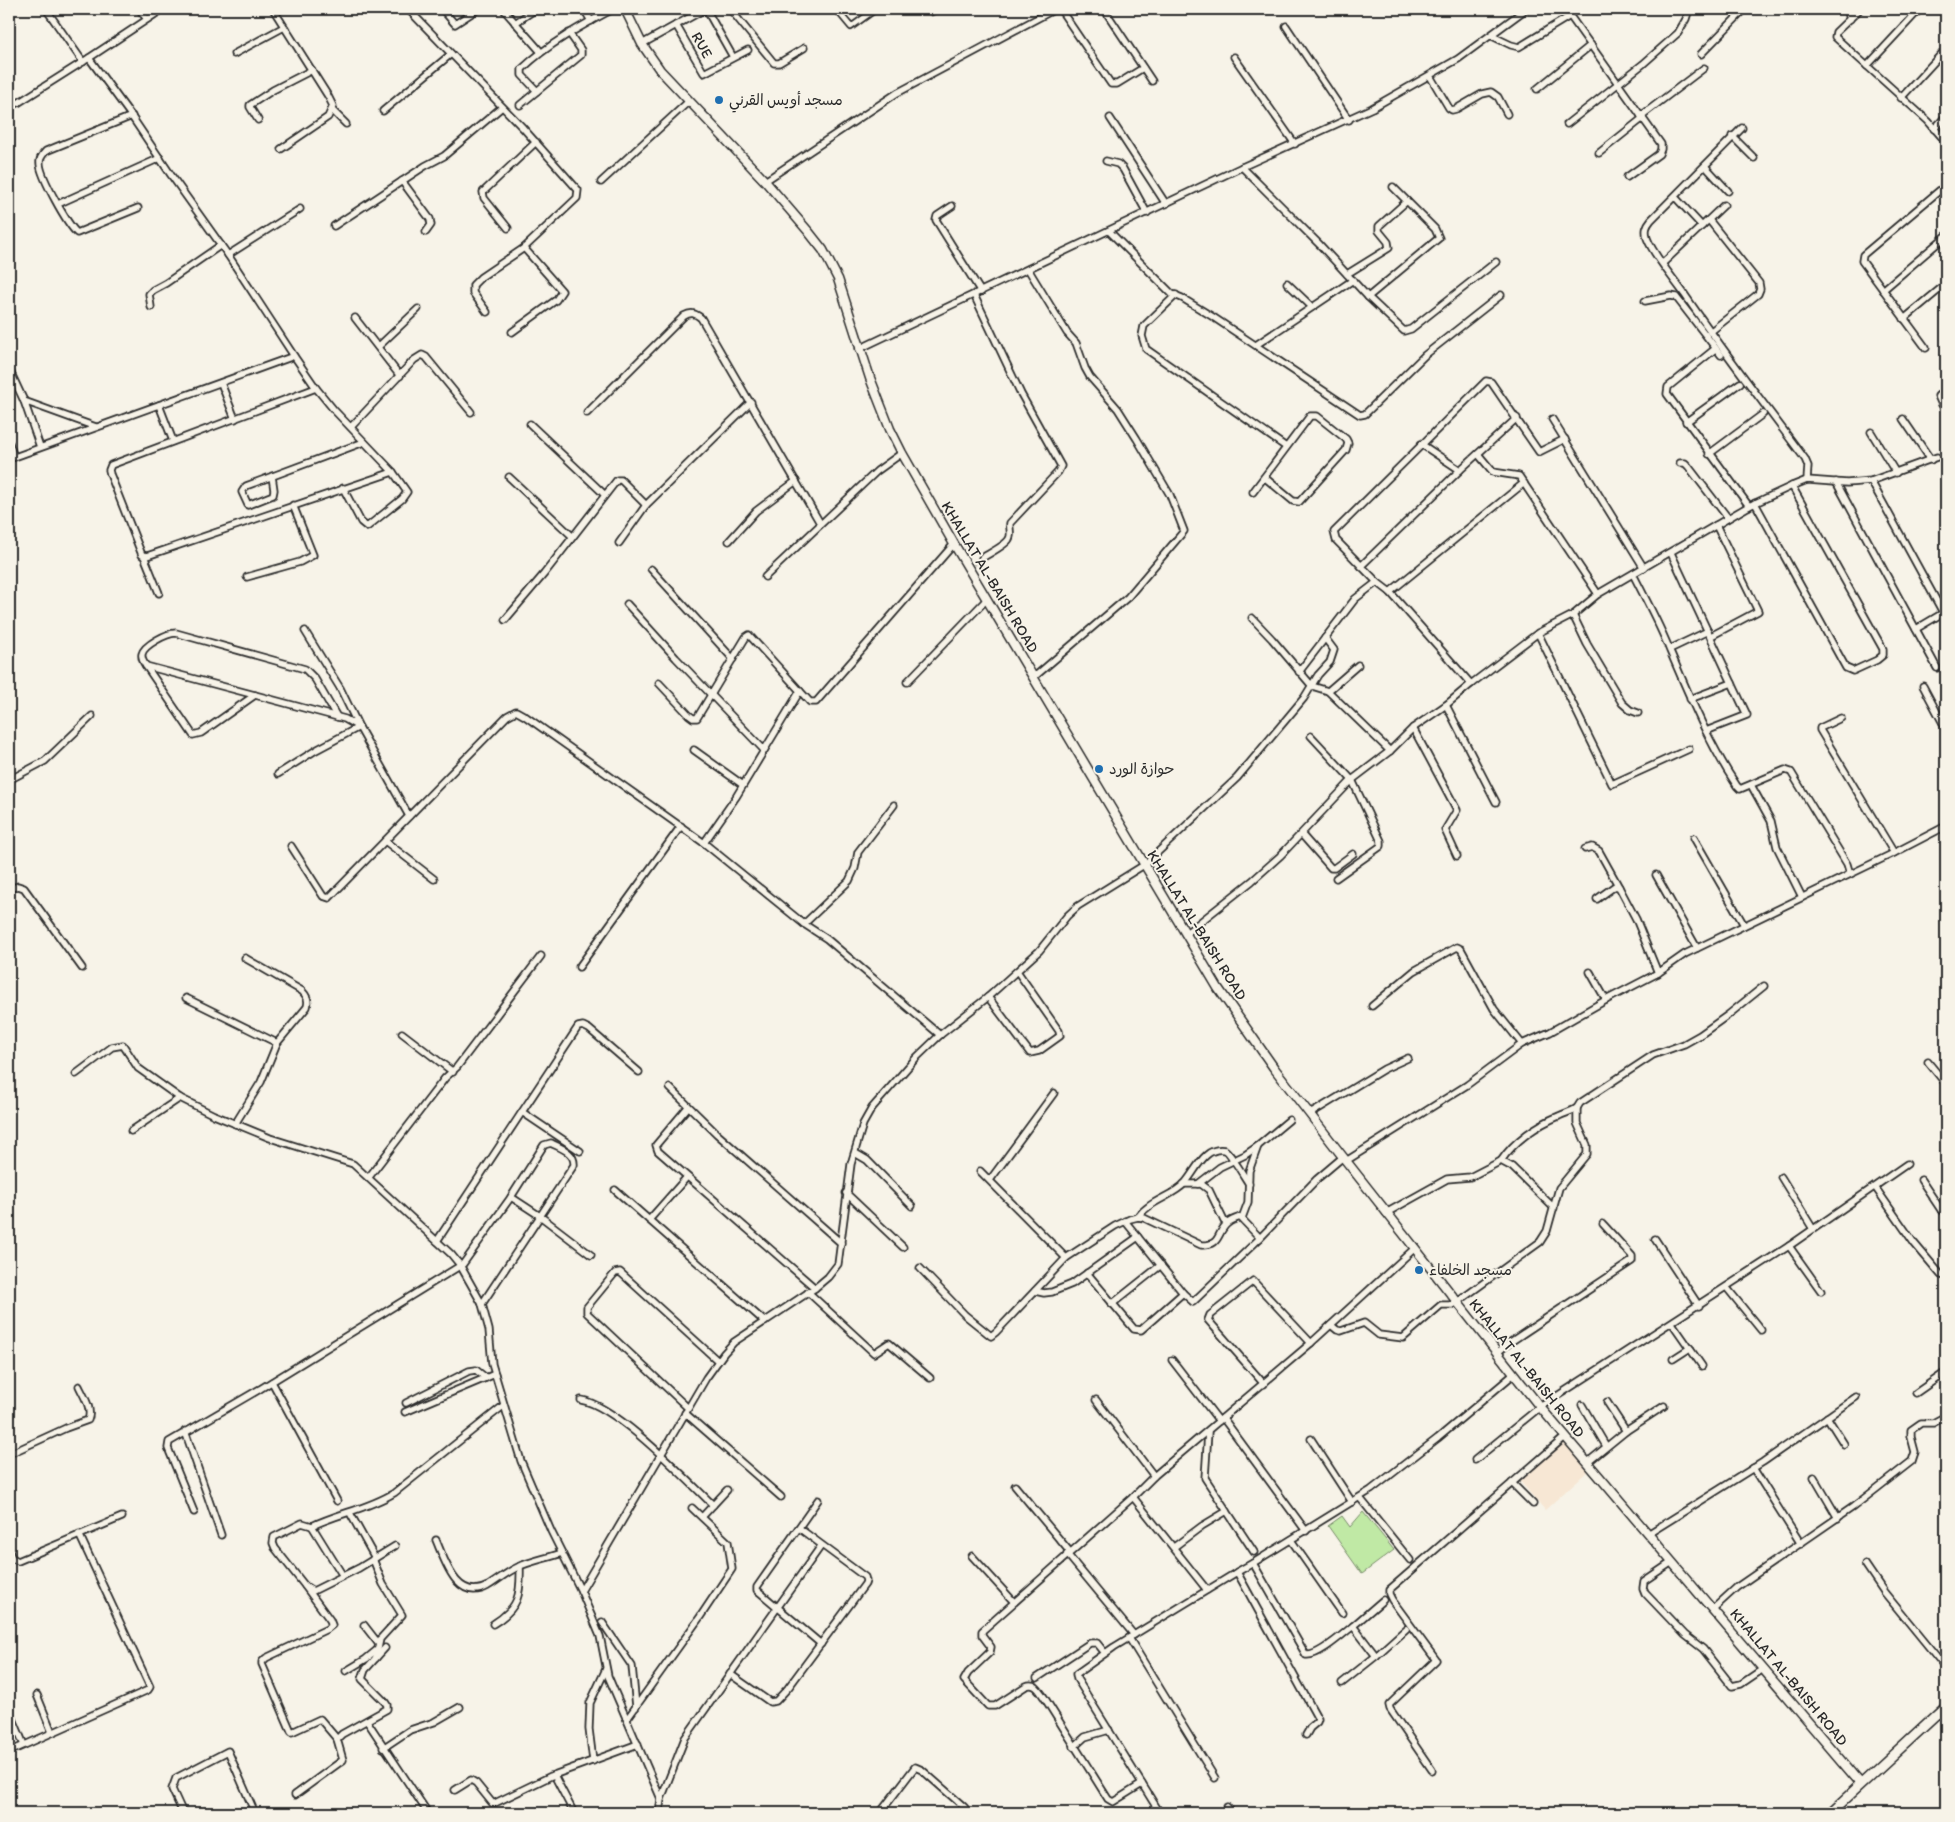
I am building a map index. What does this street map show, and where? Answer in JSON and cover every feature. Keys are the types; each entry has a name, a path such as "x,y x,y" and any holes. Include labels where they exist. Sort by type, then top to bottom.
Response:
{"main road":[{"path":"1830,1813 1946,1706"}],"street":[{"path":"46,9 132,116 228,255 316,388 393,472 407,490 407,494 369,527 362,522 343,488"},
{"path":"139,9 147,19"},
{"path":"9,104 18,103 164,9"},
{"path":"273,9 331,101 332,110 322,122 281,148"},
{"path":"408,9 536,142 575,186 579,194 524,248 473,285 474,293 487,312"},
{"path":"442,9 455,24 478,9"},
{"path":"515,23 536,9"},
{"path":"584,9 591,20"},
{"path":"536,91 522,75 522,71 541,52 569,33 613,9"},
{"name":"KHALLAT AL-BAISH ROAD","path":"625,9 642,44 660,70 764,181 823,250 844,295 859,349 886,421 902,453 954,544 970,566 987,599 1218,988 1274,1068 1456,1303 1540,1407 1862,1784"},
{"path":"642,44 706,9"},
{"name":"RUE","path":"706,9 734,57"},
{"path":"730,9 774,63 779,63 804,48"},
{"path":"836,9 851,27 876,9"},
{"path":"932,12 938,9"},
{"path":"764,181 897,92 1055,9"},
{"path":"1060,9 1111,84 1117,84 1143,68"},
{"path":"1104,9 1152,81"},
{"path":"859,349 1242,167 1349,120 1458,60 1526,9"},
{"path":"1565,9 1661,144 1662,149 1658,154 1627,178"},
{"path":"1567,124 1678,33 1689,9"},
{"path":"1701,54 1745,9"},
{"path":"1847,9 1850,19"},
{"path":"1860,9 1834,36 1946,142"},
{"path":"1867,66 1920,9"},
{"path":"505,11 541,52"},
{"path":"1492,36 1519,47 1570,16"},
{"name":"RUE","path":"676,25 704,73 748,50"},
{"path":"1286,26 1349,120"},
{"path":"234,54 284,27"},
{"path":"520,105 581,55 581,50 569,33"},
{"path":"1537,89 1590,45"},
{"path":"1901,98 1946,49"},
{"path":"383,111 451,54"},
{"path":"1234,57 1295,144"},
{"path":"1599,153 1704,68"},
{"path":"258,120 250,105 273,90 312,70"},
{"path":"1430,76 1449,108 1456,109 1482,94 1491,92 1498,97 1506,114"},
{"path":"601,182 688,102"},
{"path":"334,226 425,166 444,156 502,107"},
{"path":"332,110 346,124"},
{"path":"132,116 50,148 40,160 41,169 58,204 77,233 138,208"},
{"path":"1934,129 1946,116"},
{"path":"1110,118 1166,204"},
{"path":"1742,128 1732,136 1706,167 1646,228 1649,242 1710,332 1805,459 1808,466 1807,480"},
{"path":"1732,136 1754,158"},
{"path":"508,228 484,198 483,192 536,142"},
{"path":"58,204 160,158"},
{"path":"1106,160 1118,164 1123,169 1147,213"},
{"path":"1242,167 1401,329 1407,330 1496,262"},
{"path":"1706,167 1728,191"},
{"path":"402,181 430,219 431,225 426,232"},
{"path":"1926,348 1862,261 1863,255 1946,185"},
{"path":"1368,297 1440,238 1435,229 1393,187"},
{"path":"1675,197 1702,226"},
{"path":"1347,274 1389,248 1388,242 1379,231 1379,226 1407,201"},
{"path":"1663,263 1724,205"},
{"path":"952,206 937,216 936,220 981,292"},
{"path":"228,255 300,209"},
{"path":"1708,220 1759,284 1760,289 1758,294 1710,332"},
{"path":"1108,231 1166,289 1256,345 1355,413 1362,415 1425,355 1501,295"},
{"path":"1883,290 1946,236"},
{"path":"151,308 149,294 153,290 166,284 221,245"},
{"path":"512,332 556,300 562,291 524,248"},
{"path":"1028,270 1067,333 1076,343 1090,377 1118,409 1137,439 1170,495 1184,531 1128,597 1034,678"},
{"path":"1256,345 1353,280"},
{"path":"1287,283 1312,307"},
{"path":"1904,319 1946,284"},
{"path":"974,295 1021,394 1061,466 1058,472 1010,523 1010,536 1008,540 982,558"},
{"path":"1176,295 1144,326 1142,336 1146,349 1286,447"},
{"path":"1645,300 1676,297 1721,355"},
{"path":"378,347 418,309"},
{"path":"588,413 677,323 689,314 697,315 701,318 820,523"},
{"path":"355,318 400,376"},
{"path":"1715,349 1668,387 1666,390 1668,398 1709,454 1752,504 1846,668 1853,671 1877,660 1883,655 1883,649 1792,486"},
{"path":"351,427 416,358 423,355 471,412"},
{"path":"9,443 11,458 294,356"},
{"path":"9,369 24,401 40,447"},
{"path":"1471,684 1390,592 1377,582 1336,540 1334,532 1486,380 1491,382 1539,452 1565,439"},
{"path":"221,383 235,419"},
{"path":"1686,422 1740,383"},
{"path":"159,593 144,556 140,551 110,474 110,467 173,441 316,388"},
{"path":"1942,405 1938,396 1946,389"},
{"path":"24,401 96,428"},
{"path":"619,543 646,505 750,402"},
{"path":"159,405 173,441"},
{"path":"1709,454 1763,414"},
{"path":"1253,492 1264,477 1286,447 1310,416 1314,415 1346,439 1348,443 1346,450 1299,502 1293,501 1264,477"},
{"path":"1361,566 1460,470 1517,418"},
{"path":"1552,419 1644,568"},
{"path":"1903,419 1931,460"},
{"path":"530,424 605,495"},
{"path":"1871,432 1896,473"},
{"path":"272,476 273,495 248,505 242,489 249,484 364,442"},
{"path":"1421,444 1460,470"},
{"path":"764,577 877,471 902,453"},
{"path":"1478,454 1491,471 1500,475 1517,475 1524,483 1598,594"},
{"path":"1185,934 1252,881 1302,835 1352,780 1390,751 1414,728 1446,706 1471,684 1538,633 1573,615 1598,594 1752,504 1792,486 1807,480 1836,482 1871,481 1937,457"},
{"path":"1680,463 1685,463 1688,466 1728,518"},
{"path":"144,556 393,472"},
{"path":"509,477 572,536"},
{"path":"505,620 619,479 646,505"},
{"path":"729,541 764,504 796,481"},
{"path":"1871,481 1945,616 1916,629"},
{"path":"1836,482 1937,668"},
{"path":"1390,592 1524,483"},
{"path":"247,577 300,562 313,555 294,505"},
{"path":"1670,649 1710,634 1758,611 1716,525"},
{"path":"659,683 693,718 699,716 746,636 751,635 810,702 816,702 954,544"},
{"path":"1671,553 1747,715 1706,731"},
{"path":"651,569 733,659"},
{"path":"1633,574 1670,649 1690,699 1719,760 1738,788 1751,785 1785,770 1791,772 1847,864 1850,874"},
{"path":"1299,672 1355,599 1377,582"},
{"path":"907,682 987,599"},
{"path":"627,604 764,750"},
{"path":"1573,615 1587,644 1622,703 1638,714"},
{"path":"1252,618 1312,686 1328,691 1390,751"},
{"path":"305,631 340,688 359,727 409,816"},
{"path":"255,695 201,733 193,735 146,666 142,656 145,649 167,634 176,633 305,669 312,674 337,717"},
{"path":"1538,633 1612,784 1689,749"},
{"path":"581,1591 686,1410 718,1361 734,1342 815,1288 828,1277 838,1264 851,1164 863,1124 872,1108 916,1058 940,1035 988,997 1039,951 1067,916 1078,906 1144,865 1237,778 1334,656 1334,650 1325,638"},
{"path":"1328,691 1358,665"},
{"path":"146,666 337,717 359,727"},
{"path":"1690,699 1732,683"},
{"path":"1923,686 1946,729"},
{"path":"704,843 743,785 800,691"},
{"path":"1446,706 1496,802"},
{"path":"291,846 323,896 326,898 330,897 507,716 516,711 704,843 804,924 827,939 940,1035"},
{"path":"9,780 45,761 92,716"},
{"path":"1841,718 1820,728 1820,730 1894,853"},
{"path":"278,774 316,750 359,727"},
{"path":"1414,728 1457,810 1445,830 1457,856"},
{"path":"1311,736 1352,780 1382,844 1336,878"},
{"path":"694,750 743,785"},
{"path":"1751,785 1771,821 1777,847 1802,897"},
{"path":"804,924 850,881 858,852 894,805"},
{"path":"580,967 681,826"},
{"path":"1125,1221 1183,1293 1191,1302 1196,1301 1317,1179 1344,1159 1467,1085 1522,1044 1550,1032 1658,973 1697,948 1946,826"},
{"path":"1302,835 1331,868 1334,868 1353,854"},
{"path":"1694,838 1744,925"},
{"path":"385,842 434,879"},
{"path":"1585,849 1592,847 1599,851 1636,919 1658,973"},
{"path":"1656,875 1697,948"},
{"path":"9,889 18,886 24,888 82,968"},
{"path":"1597,899 1615,886 1620,887"},
{"path":"1372,1006 1414,971 1457,947 1461,949 1494,1009 1522,1044"},
{"path":"369,1177 445,1078 453,1072 541,956"},
{"path":"235,1124 262,1082 277,1043 307,1007 308,998 302,991 245,958"},
{"path":"988,997 1030,1053 1039,1051 1060,1036 1059,1031 1017,971"},
{"path":"1590,972 1606,1000"},
{"path":"1331,1325 1341,1331 1364,1323 1379,1335 1403,1338 1441,1305 1456,1303 1540,1242 1547,1231 1559,1188 1586,1154 1587,1145 1577,1123 1577,1108 1580,1103 1652,1055 1684,1044 1700,1035 1764,986"},
{"path":"186,998 277,1043"},
{"path":"437,1241 578,1026 589,1029 639,1072"},
{"path":"402,1033 453,1072"},
{"path":"76,1074 112,1047 123,1045 138,1068 180,1098 235,1124 282,1143 346,1161 359,1168 460,1265 482,1304 489,1330 495,1374 521,1461 600,1636 606,1669 661,1799"},
{"path":"1310,1114 1384,1069 1408,1058"},
{"path":"1928,1062 1946,1084"},
{"path":"670,1088 688,1107 841,1243"},
{"path":"990,1180 1054,1093"},
{"path":"131,1131 180,1098"},
{"path":"688,1107 655,1148 815,1288"},
{"path":"1386,1213 1446,1179 1470,1176 1501,1161 1514,1143 1559,1115 1577,1108"},
{"path":"522,1112 580,1150"},
{"path":"1198,1184 1220,1168 1258,1146 1289,1120"},
{"path":"194,1512 168,1445 169,1442 272,1382 466,1262 546,1144 551,1142 571,1154 574,1165 482,1304"},
{"path":"1242,1218 1248,1202 1250,1171 1258,1146"},
{"path":"1138,1217 1143,1209 1184,1184 1204,1156 1217,1150 1226,1150 1230,1153 1232,1161 1249,1184"},
{"path":"855,1154 866,1160 912,1206"},
{"path":"1501,1161 1512,1167 1554,1208"},
{"path":"1475,1460 1540,1407 1727,1288 1907,1164"},
{"path":"980,1171 1066,1258"},
{"path":"649,1220 687,1177"},
{"path":"1781,1178 1813,1229"},
{"path":"1921,1180 1941,1210 1946,1211"},
{"path":"1184,1184 1198,1184 1209,1190 1224,1221 1227,1223"},
{"path":"1875,1187 1914,1243 1941,1275 1946,1276"},
{"path":"614,1190 765,1322"},
{"path":"846,1193 903,1247"},
{"path":"511,1197 540,1216 591,1255"},
{"path":"920,1268 965,1315 991,1336 1066,1258 1125,1221 1138,1217 1153,1221 1201,1245 1209,1245 1215,1242 1227,1223 1240,1217 1242,1218"},
{"path":"1242,1218 1260,1238"},
{"path":"1497,1353 1509,1343 1632,1261 1632,1256 1603,1224"},
{"path":"1035,1291 1044,1293 1062,1289 1138,1237"},
{"path":"1655,1240 1699,1306"},
{"path":"1790,1246 1821,1291"},
{"path":"1142,1784 1114,1802 1111,1801 1074,1747 1044,1697 1034,1685 1026,1686 992,1708 988,1706 964,1680 968,1673 990,1652 991,1646 982,1635 982,1631 1133,1497 1154,1476 1311,1343 1415,1248"},
{"path":"1112,1304 1161,1265"},
{"path":"718,1361 620,1272 616,1273 587,1307 588,1313 686,1410 781,1497"},
{"path":"1087,1273 1134,1329 1138,1330 1141,1330 1183,1293"},
{"path":"1264,1384 1208,1320 1210,1315 1253,1281 1311,1343"},
{"path":"1727,1288 1761,1330"},
{"path":"808,1292 874,1353 889,1343 930,1378"},
{"path":"1672,1323 1702,1366"},
{"path":"1673,1358 1690,1348"},
{"path":"1172,1360 1221,1420 1306,1531"},
{"path":"406,1402 469,1372 476,1370 486,1378"},
{"path":"1916,1393 1946,1372"},
{"path":"405,1412 495,1374"},
{"path":"1160,1813 1076,1677 1085,1667 1105,1653 1360,1498 1394,1473 1514,1374"},
{"path":"272,1382 338,1501"},
{"path":"9,1454 88,1420 90,1415 89,1409 79,1386"},
{"path":"1648,1534 1753,1468 1856,1397"},
{"path":"580,1400 590,1402 609,1413 660,1454 713,1505"},
{"path":"1096,1400 1154,1476"},
{"path":"1607,1402 1626,1431"},
{"path":"1582,1405 1606,1446"},
{"path":"312,1526 378,1503 394,1494 504,1406"},
{"path":"1588,1462 1626,1431 1664,1406"},
{"path":"1713,1609 1737,1587 1838,1518 1912,1461 1916,1452 1911,1437 1911,1430 1920,1423 1933,1423 1946,1416"},
{"path":"1827,1417 1844,1444"},
{"path":"186,1431 221,1535"},
{"path":"1208,1432 1205,1478 1254,1552"},
{"path":"1432,1770 1390,1709 1390,1705 1436,1660 1392,1600 1389,1590 1566,1437"},
{"path":"1311,1439 1352,1502"},
{"path":"1753,1468 1801,1544"},
{"path":"1814,1477 1838,1518"},
{"path":"1512,1483 1533,1504"},
{"path":"1015,1486 1132,1636 1216,1778"},
{"path":"702,1518 727,1490"},
{"path":"1133,1497 1207,1590"},
{"path":"1360,1498 1410,1560"},
{"path":"818,1500 757,1587 759,1592 776,1607 822,1644"},
{"path":"627,1719 695,1625 732,1569 728,1542 692,1508"},
{"path":"1174,1547 1202,1526 1227,1511"},
{"path":"350,1513 374,1559 383,1584 402,1615 378,1642 376,1658"},
{"path":"9,1551 12,1558 18,1561 122,1517"},
{"path":"295,1796 342,1762 344,1756 338,1739 318,1718 291,1731 262,1664 266,1658 332,1625 276,1548 273,1540 278,1534 299,1524 305,1523 312,1526 342,1576"},
{"path":"730,1674 773,1702 779,1699 822,1644 866,1581 865,1577 799,1528"},
{"path":"9,1752 148,1690 150,1687 79,1534"},
{"path":"436,1540 449,1571 459,1584 471,1590 479,1590 488,1586 520,1566 562,1553"},
{"path":"1291,1540 1342,1613"},
{"path":"305,1586 313,1591 395,1546"},
{"path":"658,1813 661,1799 685,1738 821,1546"},
{"path":"972,1556 1014,1602"},
{"path":"1672,1562 1644,1581 1643,1588 1645,1593 1685,1635 1703,1649 1732,1686 1741,1684 1763,1668"},
{"path":"1253,1563 1306,1655 1312,1655 1321,1650 1354,1626 1383,1600"},
{"path":"1865,1564 1884,1592 1946,1668"},
{"path":"493,1624 509,1612 520,1596 520,1566"},
{"path":"1237,1572 1318,1719 1306,1735"},
{"path":"602,1622 632,1666 636,1707"},
{"path":"364,1625 378,1642"},
{"path":"1354,1626 1376,1656"},
{"path":"1342,1683 1406,1629"},
{"path":"1037,1678 1090,1642 1097,1643 1105,1653"},
{"path":"338,1739 342,1734 388,1708 385,1702 362,1679 363,1673 385,1648"},
{"path":"346,1671 366,1660 377,1650"},
{"path":"592,1761 588,1729 590,1702 606,1669"},
{"path":"37,1695 52,1732"},
{"path":"383,1748 410,1730 434,1722 460,1707"},
{"path":"9,1709 24,1745"},
{"path":"367,1721 383,1748 428,1813"},
{"path":"1074,1747 1085,1737 1109,1730"},
{"path":"455,1790 469,1780 474,1781 493,1804 554,1775 638,1744"},
{"path":"183,1813 172,1789 176,1778 228,1751 255,1813"},
{"path":"880,1813 915,1767 922,1770 963,1806 965,1808 964,1813"},
{"path":"554,1775 574,1813"},
{"path":"1227,1807 1232,1813"}],"shaded area":[{"path":"1566,1442 1590,1469 1545,1510 1519,1480"}],"green space":[{"path":"1363,1512 1394,1550 1362,1574 1328,1526 1342,1516 1350,1527"}],"tunnel":[{"path":"973,564 982,558"}],"place":[{"name":"مسجد أويس القرني","path":"719,100"},
{"name":"حوازة الورد","path":"1099,769"},
{"name":"مسجد الخلفاء","path":"1419,1270"}]}
